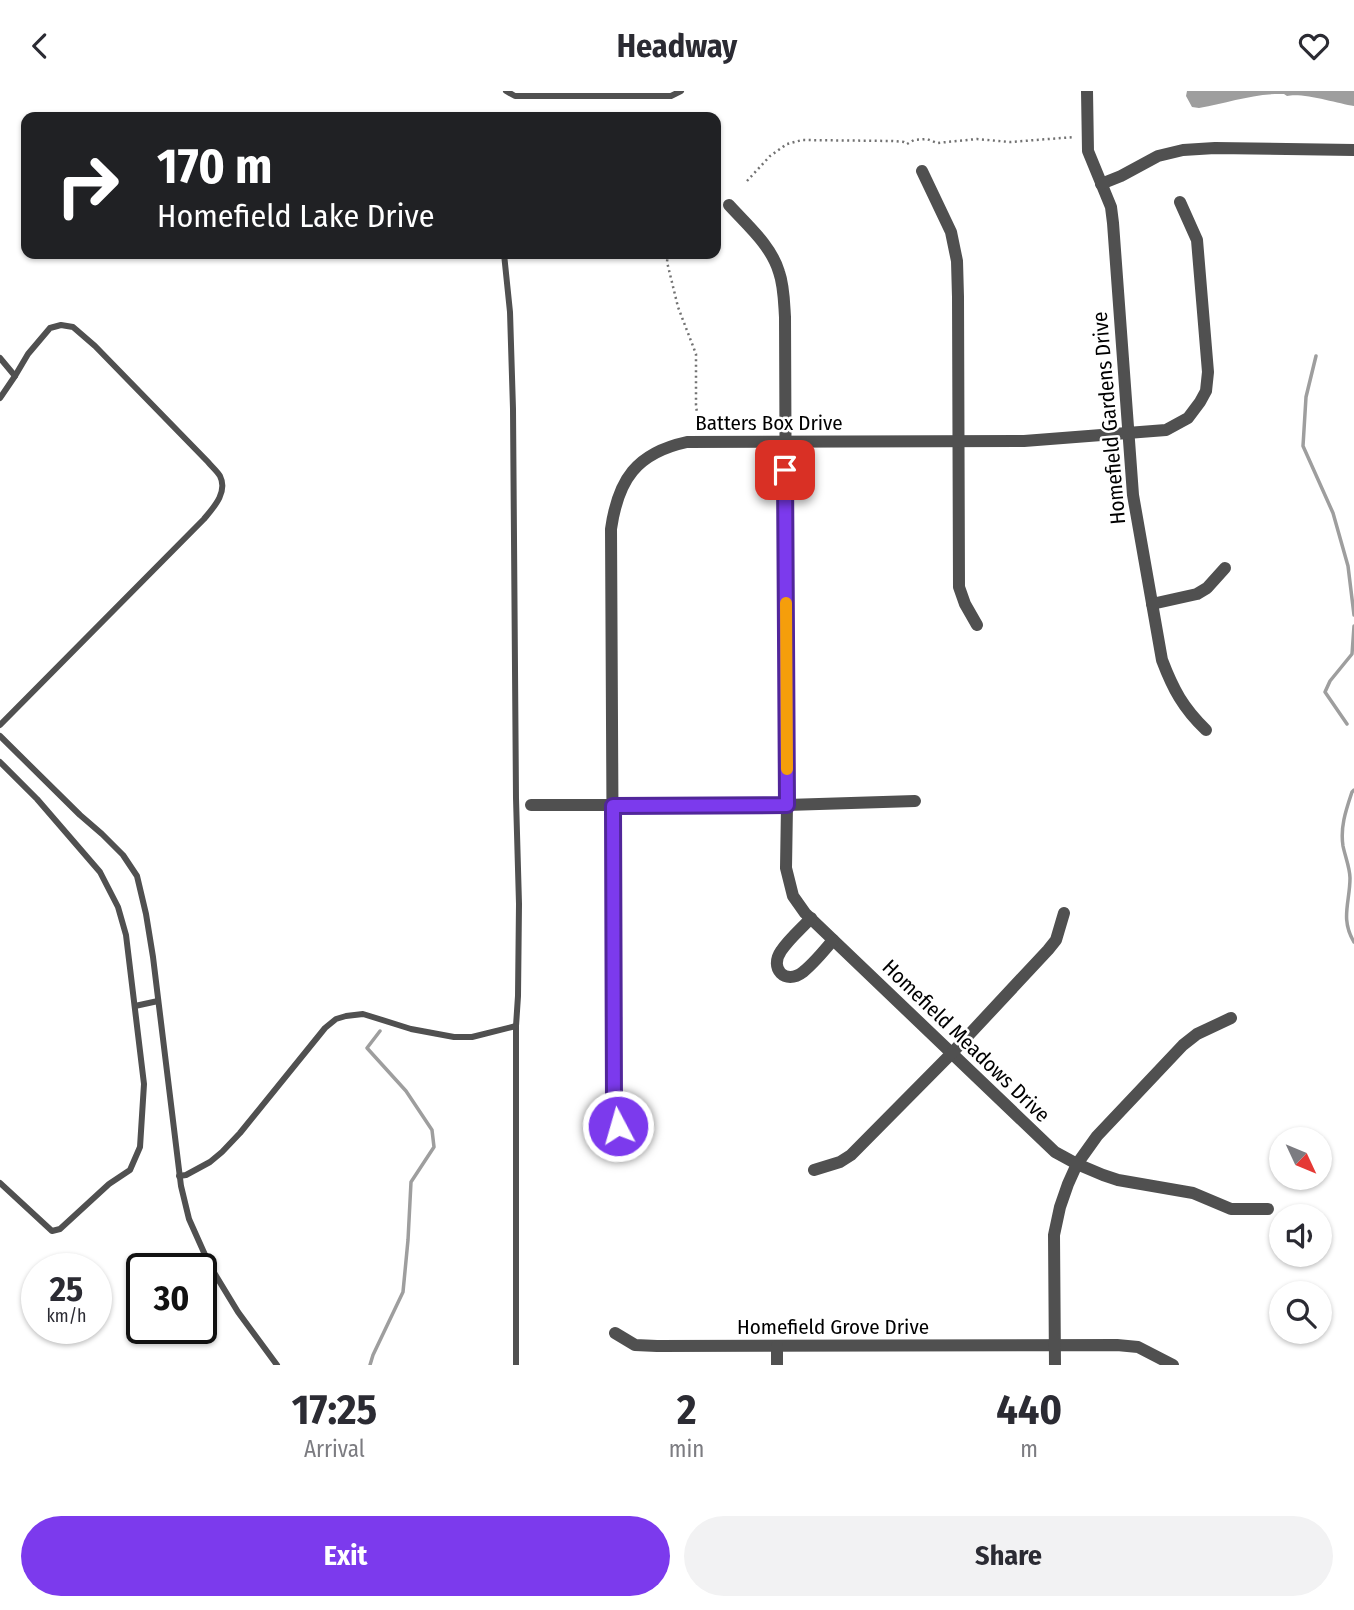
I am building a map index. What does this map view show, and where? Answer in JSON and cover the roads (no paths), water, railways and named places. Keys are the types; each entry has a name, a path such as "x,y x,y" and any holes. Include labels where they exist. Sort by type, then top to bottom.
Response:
{"street":[{"name":"Homefield Gardens Drive","path":"1087,91 1088,151 1111,207 1133,495 1162,660 1181,702 1206,730"},
{"path":"1101,184 1158,156 1183,150 1354,150"},
{"path":"922,170 951,232 957,261 960,587 965,604 977,625"},
{"name":"Batters Box Drive","path":"627,1151 614,1104 611,530 620,489 633,470 650,456 670,446 687,442 1024,441 1128,434 1166,430 1177,426 1188,418 1206,391 1208,372 1199,252 1197,240 1180,202"},
{"name":"Homefield Meadows Drive","path":"729,205 770,252 783,290 786,868 793,896 833,940 1055,1152 1118,1180 1193,1193 1231,1209 1268,1209"},
{"path":"1152,604 1197,594 1207,588 1224,568"},
{"path":"531,805 787,805 915,801"},
{"path":"814,1170 841,1162 851,1155 951,1054 1048,950 1056,940 1064,913"},
{"path":"811,918 779,952 776,963 783,976 792,978 802,973 833,940"},
{"path":"1055,1365 1054,1235 1060,1207 1077,1164 1097,1136 1184,1045 1197,1034 1231,1018"},
{"name":"Homefield Grove Drive","path":"615,1333 635,1345 657,1346 1117,1345 1138,1347 1174,1365"},
{"path":"777,1346 777,1365"}],"lane":[{"path":"506,91 515,96 671,96 681,91"},
{"path":"505,259 510,312 513,409 519,904 516,1026 516,1365"},
{"path":"0,398 28,354 50,328 61,325 73,327 95,346 208,462 220,477 222,490 217,503 204,519 0,725"},
{"path":"0,358 15,376"},
{"path":"0,736 123,855 137,876 146,914 179,1176 189,1219 210,1266 238,1312 277,1365"},
{"path":"0,762 37,799 100,872 117,907 126,935 144,1084 141,1147 130,1170 109,1184 60,1229 52,1231 0,1183"},
{"path":"135,1006 158,1001"},
{"path":"179,1176 210,1162 222,1152 326,1028 337,1019 363,1014 411,1029 454,1037 472,1037 516,1026"}],"waterway":[{"path":"1316,356 1306,397 1303,446 1333,513 1348,566 1354,615"},
{"path":"1347,724 1325,692 1330,681 1352,654 1354,626"},
{"path":"1354,790 1342,832 1350,878 1347,926 1354,942"},
{"path":"370,1365 403,1292 411,1182 434,1147 432,1130 406,1091 367,1048 380,1031"}]}
